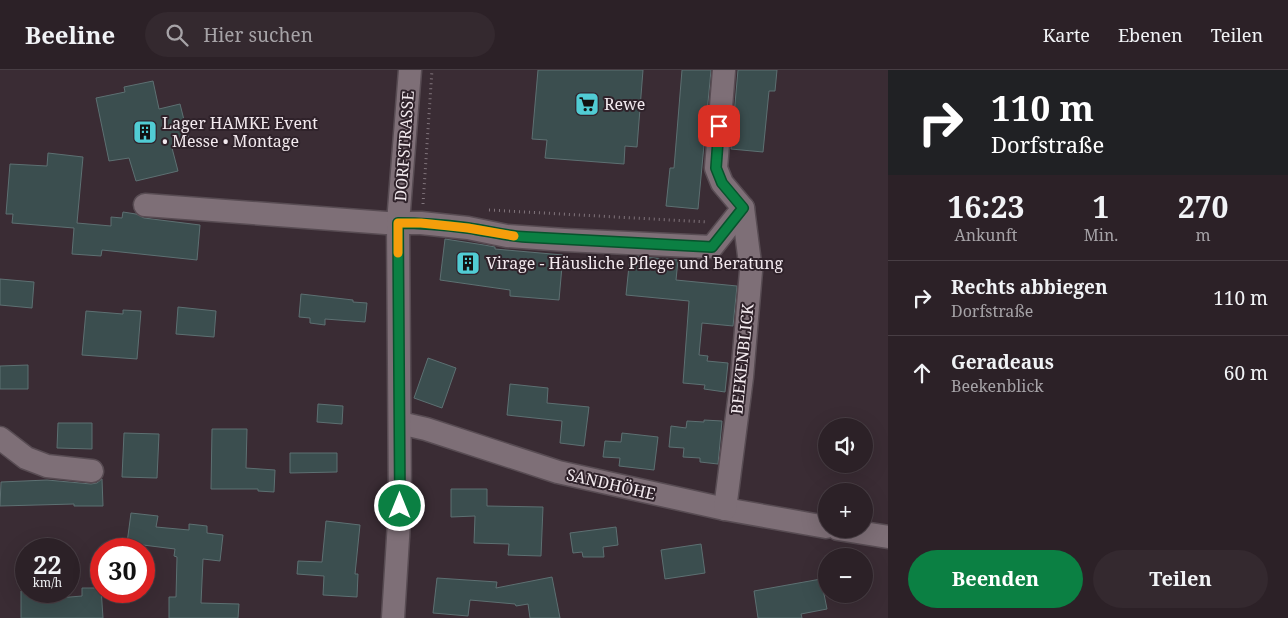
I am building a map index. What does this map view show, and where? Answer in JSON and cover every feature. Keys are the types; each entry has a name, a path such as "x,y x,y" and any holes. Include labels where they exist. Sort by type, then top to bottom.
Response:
{"street":[{"name":"DORFSTRASSE","path":"393,618 400,506 398,223 410,70"},
{"path":"724,70 716,168 722,183 743,208"},
{"path":"145,205 398,223"},
{"name":"DORFSTRASSE","path":"398,223 421,223 468,228 507,236 712,247 743,208"},
{"name":"BEEKENBLICK","path":"725,509 742,376 751,271 743,208"},
{"name":"SANDHÖHE","path":"400,423 426,429 558,472 725,509 818,526"},
{"path":"0,438 26,458 47,466 92,471"},
{"path":"873,535 888,537"}],"path":[{"path":"481,210 706,223 713,220"}],"building":[{"name":"Rewe","path":"538,70 643,70 637,147 625,146 624,164 545,158 547,140 532,139"},
{"path":"682,70 711,70 698,209 666,206 670,168 674,168"},
{"path":"738,70 777,70 775,91 769,91 763,152 731,149"},
{"name":"Lager HAMKE Event • Messe • Montage","path":"153,81 159,109 180,104 190,144 172,148 178,171 136,181 129,158 109,161 96,98 125,92 124,87"},
{"path":"48,153 83,157 77,223 111,226 111,217 122,218 123,212 136,214 144,218 200,225 197,260 102,250 101,256 72,254 74,228 12,223 13,214 6,214 10,164 47,166"},
{"path":"445,239 495,247 495,249 563,255 559,300 510,296 510,290 440,280"},
{"path":"630,256 678,260 676,280 737,286 733,326 702,323 699,355 708,356 707,361 728,363 725,392 704,389 705,385 683,383 689,301 626,295"},
{"path":"0,279 34,282 32,308 0,305"},
{"path":"301,294 367,303 365,322 325,319 325,325 310,323 310,318 299,317"},
{"path":"178,307 216,311 214,337 176,334"},
{"path":"123,310 141,311 137,359 82,355 86,311 123,314"},
{"path":"428,358 456,368 442,408 414,398"},
{"path":"28,365 28,389 0,389 0,366"},
{"path":"510,384 548,388 547,403 589,407 584,446 560,443 562,421 507,415"},
{"path":"318,404 343,406 342,424 317,422"},
{"path":"704,420 722,421 718,464 700,462 700,458 683,457 684,448 669,447 671,426 686,428 687,421 704,422"},
{"path":"58,423 92,423 92,449 57,448"},
{"path":"212,429 247,429 246,468 275,470 274,492 258,491 258,489 211,489"},
{"path":"124,433 159,434 157,478 122,477"},
{"path":"622,433 658,437 654,470 619,466 620,458 603,457 605,441 621,442"},
{"path":"290,453 337,453 337,472 290,473"},
{"path":"102,479 103,506 74,506 74,504 0,506 1,482 47,480 91,484 97,483"},
{"path":"451,489 487,489 487,506 543,507 541,556 508,555 509,544 474,543 475,516 451,517"},
{"path":"131,513 158,516 156,527 189,530 189,524 207,526 207,533 223,535 220,561 203,559 201,603 239,604 238,618 169,618 169,597 176,597 177,557 174,556 175,549 155,546 155,538 128,538"},
{"path":"326,521 360,525 355,574 358,574 357,597 323,595 324,576 297,574 298,561 322,562"},
{"path":"616,527 618,545 603,547 604,557 583,557 582,552 573,553 570,533"},
{"path":"701,544 705,573 665,579 661,550"},
{"path":"552,577 560,618 530,618 528,604 516,606 515,604 470,600 468,616 433,613 437,578 497,582 496,588"},
{"path":"818,580 818,603 826,603 827,609 801,614 802,618 758,618 754,591"},
{"path":"82,588 90,588 90,603 102,603 103,618 21,618 21,603 80,603 80,596 82,596"}],"slow traffic":[{"path":"398,253 398,223 421,223 468,228 514,236"}],"place":[{"name":"Rewe","path":"587,104"},
{"name":"Lager HAMKE Event • Messe • Montage","path":"145,132"},
{"name":"Virage - Häusliche Pflege und Beratung","path":"468,263"}],"route":[{"path":"400,506 398,223 421,223 468,228 507,236 712,247 743,208 722,183 716,168 719,126"}]}
